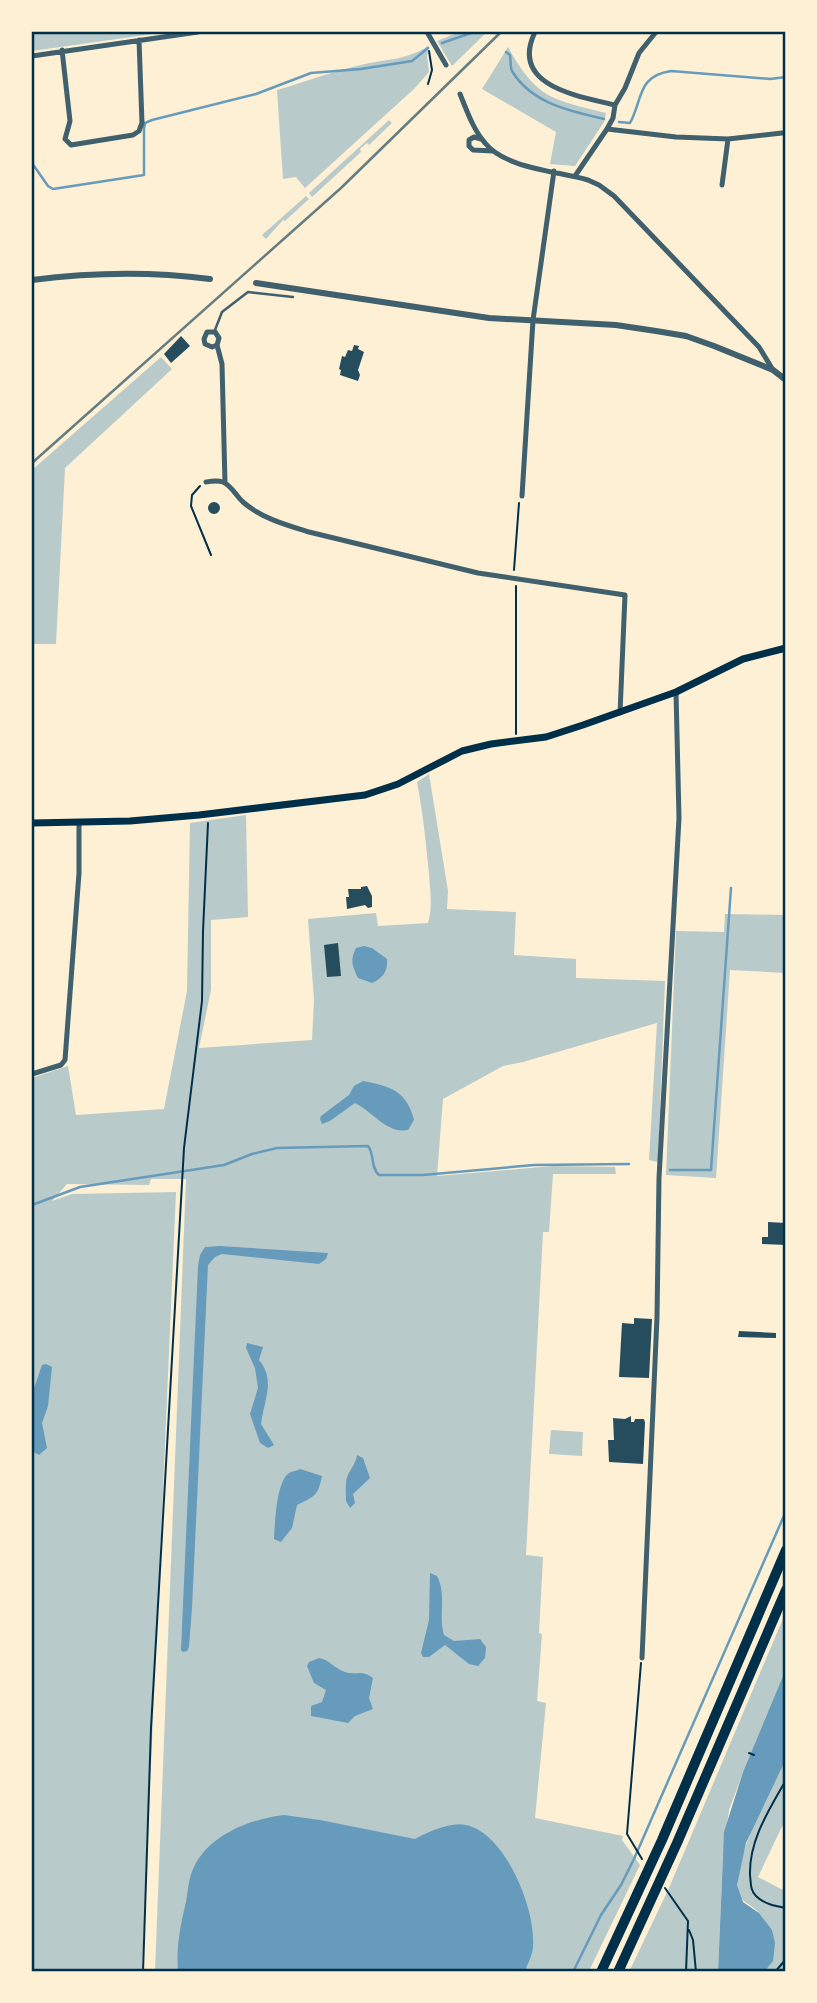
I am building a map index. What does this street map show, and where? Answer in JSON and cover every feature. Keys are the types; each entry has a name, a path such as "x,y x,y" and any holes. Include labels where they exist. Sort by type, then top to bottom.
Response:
{"highway":[{"path":"600,1972 662,1840 786,1550"},
{"path":"618,1972 786,1590"}],"main road":[{"path":"32,823 79,823 208,814 348,798 381,791 462,751 491,744 546,737 676,692 743,659 786,648"}],"street":[{"path":"32,56 198,32"},
{"path":"427,32 446,65"},
{"path":"535,32 530,48 530,62 537,74 559,90 615,105"},
{"path":"575,176 607,129 639,53 656,32"},
{"path":"62,50 70,121 65,139 71,145 83,144 133,135 139,131 142,123 139,40"},
{"path":"460,93 481,139 501,157 599,185 637,218 759,347 773,370"},
{"path":"607,129 676,137 728,139 782,133"},
{"path":"481,139 474,137 469,140 469,146 473,150 493,151"},
{"path":"722,185 728,139"},
{"path":"522,496 533,320 554,171"},
{"path":"32,280 86,273 135,272 210,279"},
{"path":"256,283 489,318 616,325 686,336 773,370 786,380"},
{"path":"217,345 209,346 204,341 207,332 215,332 219,338 217,345 222,364 225,483"},
{"path":"206,482 225,483 244,503 286,525 478,573 625,595 620,713"},
{"path":"642,1658 657,1317 660,1171 679,818 676,692"},
{"path":"32,1074 61,1065 65,1060 79,873 79,823"}],"lane":[{"path":"215,332 222,312 248,292 293,297"}],"path":[{"path":"428,84 432,70 429,52 435,46"},
{"path":"206,482 192,495 191,506 211,555"},
{"path":"520,742 515,733 515,579 519,503 522,496"},
{"path":"143,1972 151,1728 183,1165 202,1001 208,814"},
{"path":"627,1834 642,1658"},
{"path":"749,1754 754,1755"},
{"path":"786,1780 760,1826 752,1847 750,1870 751,1886 755,1895 769,1904 786,1908"},
{"path":"686,1972 687,1917"},
{"path":"688,1929 693,1941 696,1972"},
{"path":"775,1972 786,1959"}],"shaded area":[{"path":"32,32 167,32 32,51"},
{"path":"459,32 487,32 452,66 437,41"},
{"path":"429,45 429,72 415,88 305,188 296,177 283,179 277,90 350,67 405,56"},
{"path":"508,47 528,77 547,94 558,100 606,113 604,122 575,166 550,164 556,132 482,89"},
{"path":"389,120 392,123 369,145 367,143 360,149 361,152 312,197 309,193"},
{"path":"306,196 309,199 283,220 266,239 262,235"},
{"path":"161,357 172,369 65,468 56,644 32,644 32,470"},
{"path":"429,774 448,891 447,909 516,912 514,955 576,959 576,978 665,981 658,1162 649,1160 657,1023 503,1066 443,1099 437,1176 553,1166 615,1167 616,1174 553,1174 549,1232 543,1232 526,1555 543,1557 539,1633 542,1634 537,1701 546,1703 535,1818 623,1836 622,1840 640,1865 589,1971 155,1971 186,1179 151,1179 149,1185 67,1184 52,1201 72,1194 176,1192 142,1971 32,1972 32,1078 68,1066 76,1115 164,1109 187,991 190,823 246,815 248,917 211,920 211,990 199,1048 312,1040 314,1000 308,919 376,913 378,926 428,923 431,904 429,874 417,782"},
{"path":"725,914 785,915 785,973 730,970 716,1178 666,1175 676,931 724,932"},
{"path":"551,1430 583,1432 582,1456 549,1454"},
{"path":"785,1614 785,1671 729,1810 723,1854 718,1971 629,1972 669,1888"},
{"path":"785,1761 785,1820 758,1877 785,1891 785,1971 765,1971 772,1957 773,1942 759,1913 740,1896 738,1874 755,1822"}],"water":[{"path":"356,948 372,948 387,959 384,974 372,983 358,978 353,966"},
{"path":"363,1081 389,1088 402,1096 414,1120 408,1130 387,1126 355,1103 322,1124 321,1116"},
{"path":"205,1247 328,1253 326,1259 319,1264 222,1254 208,1265 192,1608 189,1647 183,1652 198,1266"},
{"path":"247,1343 263,1347 259,1360 267,1375 268,1390 261,1424 274,1445 268,1448 260,1443 250,1414 258,1388 255,1368 246,1348"},
{"path":"42,1365 52,1367 48,1406 42,1423 47,1448 39,1455 32,1451 32,1394"},
{"path":"357,1455 363,1458 370,1478 353,1494 355,1503 350,1508 346,1501 346,1480"},
{"path":"300,1469 322,1476 321,1483 315,1495 297,1505 292,1528 281,1542 274,1539 281,1485 289,1473"},
{"path":"430,1573 437,1576 440,1583 444,1635 454,1641 480,1639 486,1647 485,1658 478,1666 469,1664 445,1645 429,1657 423,1657 421,1653 429,1620"},
{"path":"319,1658 345,1672 365,1674 373,1678 369,1698 373,1709 355,1716 348,1723 311,1716 311,1706 322,1702 326,1690 314,1683 307,1666 309,1662"},
{"path":"785,1671 785,1761 746,1843 737,1885 743,1902 759,1913 772,1930 775,1943 773,1961 765,1971 718,1972 724,1832 743,1772"},
{"path":"284,1815 415,1839 433,1830 460,1824 480,1831 505,1857 523,1894 533,1931 533,1946 525,1971 178,1971 179,1938 189,1882 200,1857 219,1838 231,1831 258,1820"}],"building":[{"path":"181,336 190,346 171,363 164,354"},
{"path":"354,345 364,352 358,370 358,381 340,375 339,369 342,356 345,357 348,350 352,351"},
{"path":"214,502 220,508 214,514 208,508"},
{"path":"367,886 372,896 372,907 365,905 347,909 348,889"},
{"path":"338,943 341,976 327,977 324,945"},
{"path":"768,1222 786,1223 786,1245 762,1244 762,1237 768,1237"},
{"path":"634,1318 652,1319 649,1378 619,1377 622,1323 634,1324"},
{"path":"739,1331 776,1333 776,1338 738,1337"},
{"path":"631,1416 631,1422 644,1419 645,1423 643,1464 609,1462 608,1440 614,1440 613,1418 625,1419"}],"waterway":[{"path":"442,43 474,32"},
{"path":"32,163 53,189 144,175 145,123 256,94 311,73 412,61 428,48"},
{"path":"506,52 510,55 512,71 520,82 541,99 604,119"},
{"path":"619,122 630,123 647,83 652,78 671,71 770,79 786,77"},
{"path":"670,1170 711,1170 731,888"},
{"path":"32,1205 80,1187 224,1165 277,1148 368,1146 374,1168 379,1175 423,1175 534,1165 629,1164"},
{"path":"573,1972 601,1915 634,1859 786,1511"}],"railway":[{"path":"32,463 341,188 501,32"}]}
